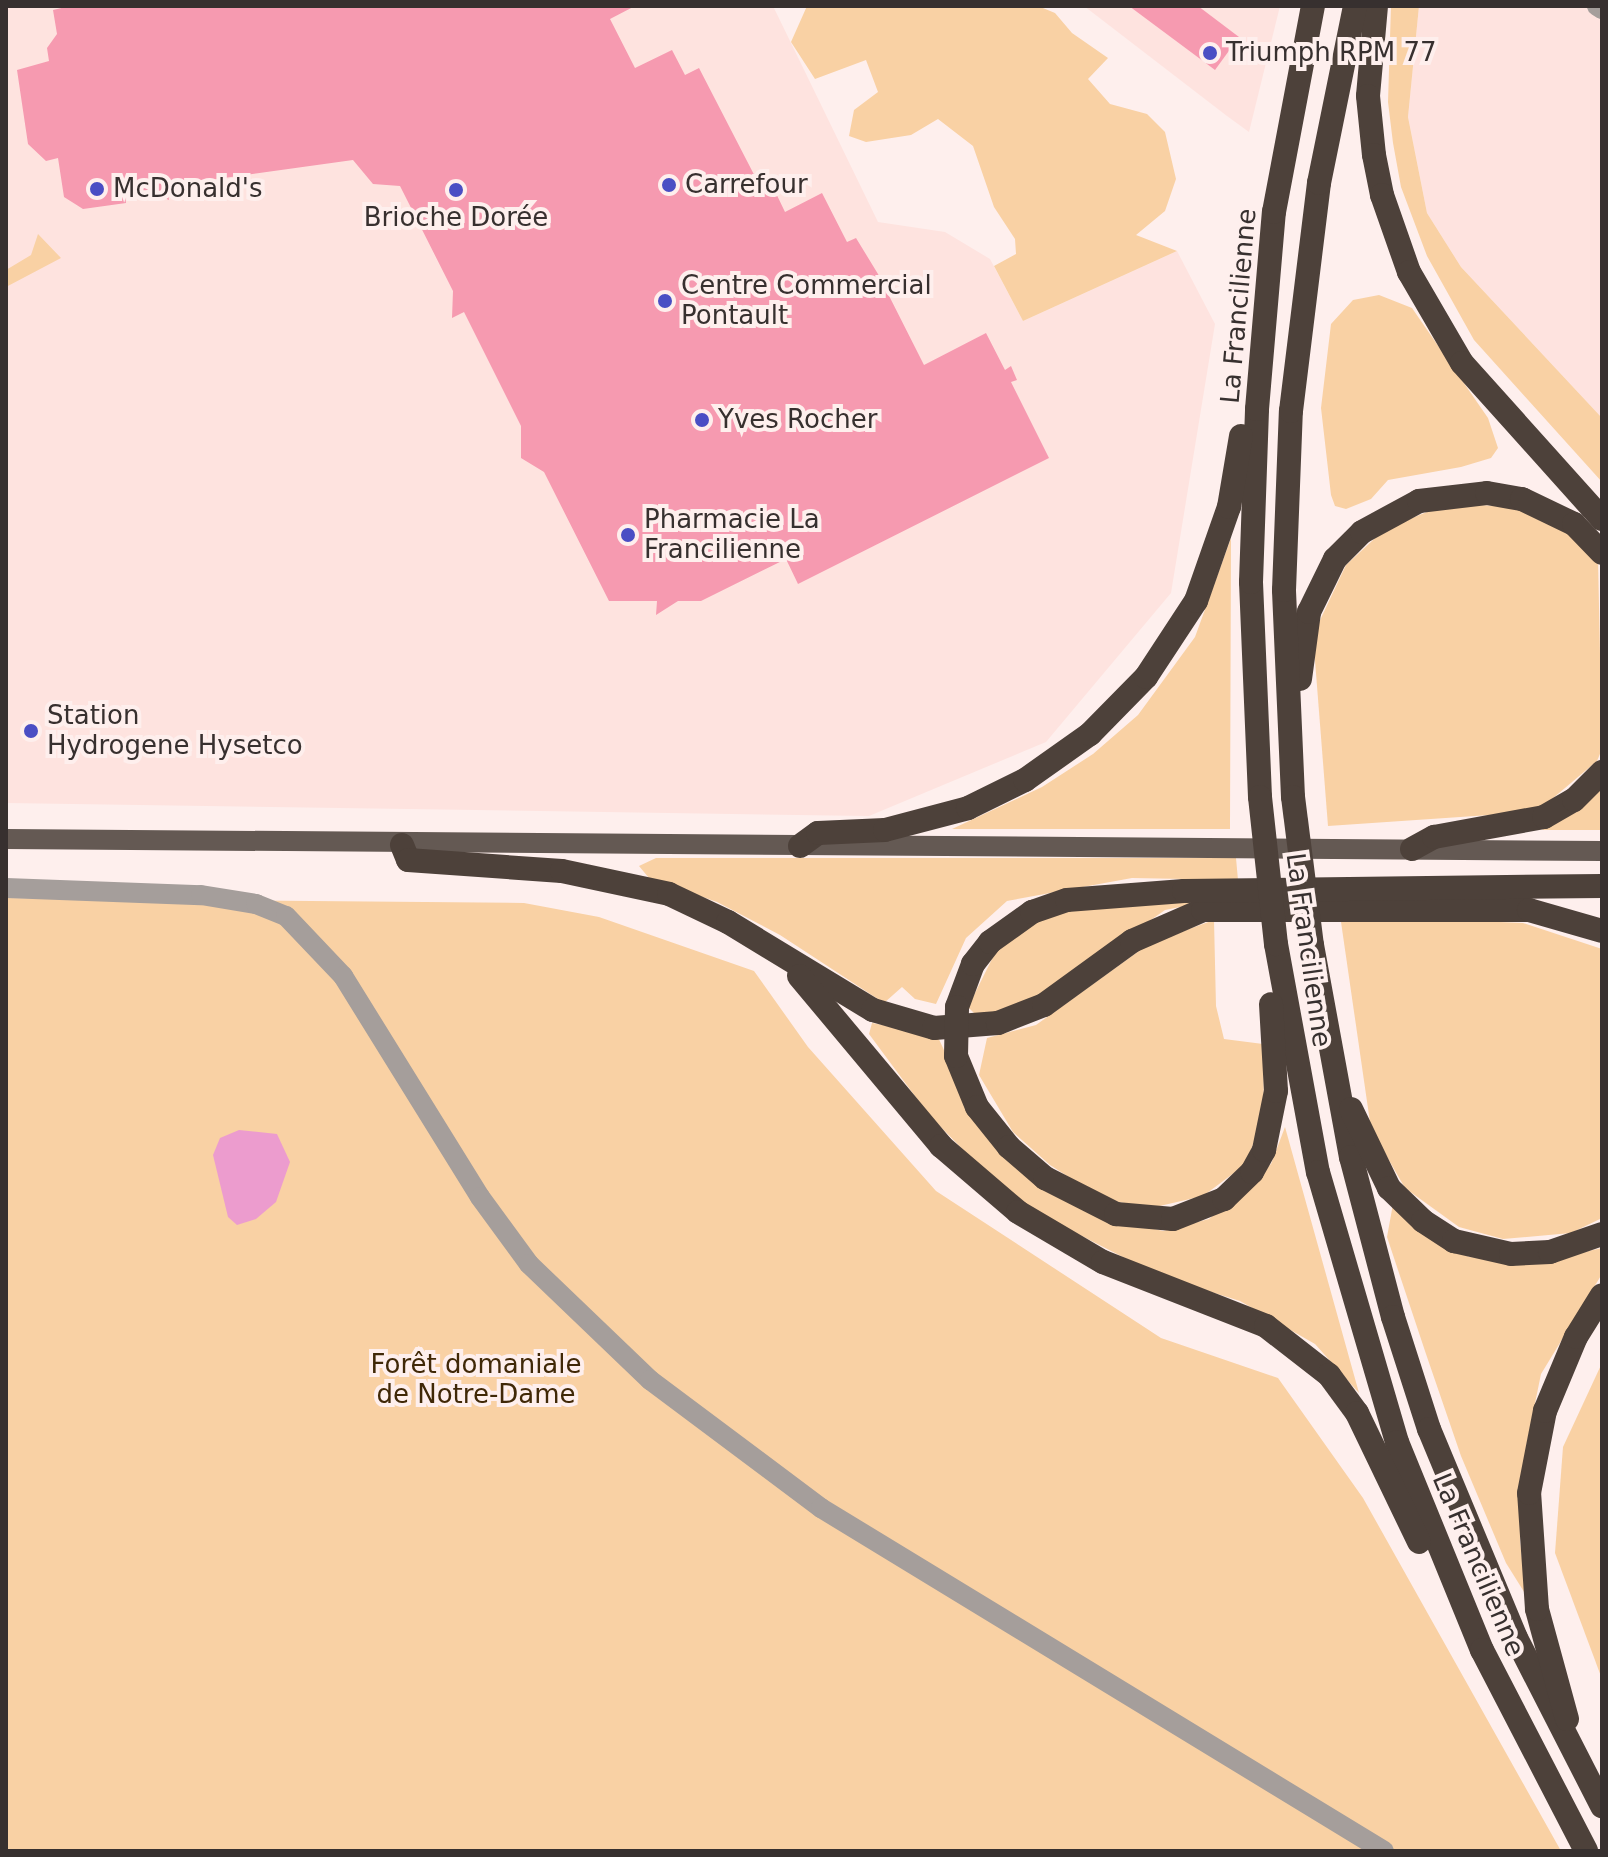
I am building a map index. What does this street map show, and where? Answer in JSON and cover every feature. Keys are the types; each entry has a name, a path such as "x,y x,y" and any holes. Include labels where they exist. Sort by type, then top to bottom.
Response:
{"highway":[{"name":"La Francilienne","path":"1313,6 1274,212 1251,582 1260,797 1276,947 1313,1147 1360,1327 1397,1442 1455,1589 1586,1851"},
{"name":"La Francilienne","path":"1355,6 1319,183 1291,411 1284,590 1293,797 1312,945 1337,1090 1366,1219 1429,1429 1516,1638 1602,1806"},
{"path":"1376,6 1368,96 1374,155 1382,195 1409,272 1462,363 1602,519"},
{"path":"800,846 818,833 913,824 998,795 1070,750 1146,677 1196,601 1214,555 1239,459 1247,362 1266,309"},
{"path":"1290,736 1305,629 1317,591 1349,543 1387,515 1437,496 1487,493 1522,499 1574,524 1602,553"},
{"path":"1412,849 1434,837 1544,817 1574,800 1602,772"},
{"path":"402,845 408,860 562,871 669,894 728,922 784,960 873,1010 934,1028 998,1023 1044,1005 1132,941 1203,910 1529,910 1602,931"},
{"path":"1276,947 1271,1002 1276,1091 1268,1139 1252,1172 1212,1207 1160,1220 1116,1214 1045,1178 984,1116 969,1095 956,1056 957,1007 973,964 990,942 1032,912 1067,900 1184,891 1602,886"},
{"path":"784,960 941,1146 1018,1212 1116,1268 1266,1326 1329,1375 1377,1451 1431,1570 1455,1589"},
{"path":"1337,1090 1357,1118 1380,1177 1437,1232 1471,1248 1511,1254 1550,1252 1602,1234"},
{"path":"1565,1738 1568,1711 1546,1648 1531,1570 1529,1493 1549,1399 1602,1295"}],"main road":[{"path":"6,839 402,845 1602,851"}],"street":[{"path":"6,888 201,895 256,904 286,916 343,976 480,1197 529,1264 650,1380 821,1508 1384,1851"}],"shaded area":[{"path":"6,6 773,6 878,222 945,232 990,259 1023,321 1177,251 1215,324 1171,593 1046,742 869,816 6,803"},
{"path":"1084,6 1280,6 1249,132 1227,116"},
{"path":"1419,6 1602,6 1602,418 1461,267 1427,213 1408,117"},
{"path":"239,1130 277,1134 290,1162 276,1202 256,1219 237,1225 228,1217 213,1155 220,1138"}],"green space":[{"path":"807,6 1038,6 1055,13 1072,33 1108,58 1088,79 1110,104 1147,114 1165,132 1176,179 1165,211 1136,235 1177,251 1023,321 994,266 1016,254 1015,239 994,207 973,146 938,119 911,135 866,142 849,136 854,110 878,92 866,60 815,79 791,42"},
{"path":"1391,6 1419,6 1408,117 1427,213 1461,267 1602,418 1602,482 1474,340 1427,256 1401,187 1393,143 1388,102"},
{"path":"38,234 61,258 6,287 6,270 31,255"},
{"path":"1379,295 1412,308 1488,418 1498,448 1491,458 1461,467 1388,480 1371,499 1346,509 1335,506 1331,495 1321,408 1331,324 1353,300"},
{"path":"1449,503 1511,507 1562,527 1598,559 1602,749 1597,761 1546,804 1519,813 1328,826 1313,635 1346,565 1385,529"},
{"path":"1231,538 1230,829 952,829 1042,787 1093,754 1138,715 1195,637"},
{"path":"1602,789 1602,830 1542,830 1553,821"},
{"path":"656,858 1236,858 1238,880 1132,878 1007,901 966,938 936,1004 915,999 902,987 884,1003 780,935 717,902 649,878 639,866"},
{"name":"Forêt domaniale de Notre-Dame","path":"6,898 524,903 599,917 754,971 808,1047 936,1191 1161,1338 1278,1378 1363,1498 1561,1851 6,1851"},
{"path":"1225,898 1165,910 1066,980 1006,1013 977,1016 968,1007 1001,941 1063,907"},
{"path":"1340,915 1523,923 1602,949 1602,1218 1571,1233 1503,1239 1459,1227 1405,1188 1371,1129"},
{"path":"1214,920 1216,1006 1224,1039 1263,1044 1264,1113 1246,1164 1203,1196 1151,1208 1103,1199 1050,1165 1013,1132 979,1075 987,1038 1036,1025 1150,943"},
{"path":"872,1023 937,1035 980,1128 1107,1218 1163,1231 1209,1219 1271,1164 1285,1127 1359,1393 1315,1344 1240,1301 1160,1276 1035,1212 983,1170 929,1115 869,1034"},
{"path":"1393,1204 1469,1257 1544,1261 1602,1248 1602,1274 1541,1374 1526,1447 1520,1541 1526,1595 1506,1563 1461,1456 1426,1354 1387,1237"},
{"path":"1602,1363 1602,1679 1555,1553 1563,1447"}],"building":[{"name":"Centre Commercial Pontault","path":"70,6 635,6 610,19 635,68 672,50 685,75 699,68 763,192 773,187 785,212 822,193 847,242 856,238 878,274 924,365 986,333 1005,370 1011,366 1017,380 1011,382 1049,458 798,584 786,559 701,601 678,601 656,615 657,601 609,601 544,472 521,458 521,426 464,312 452,318 453,291 400,186 373,184 353,160 167,186 169,200 145,190 125,193 126,203 83,209 64,197 58,158 46,161 28,144 17,70 49,61 47,48 57,34 53,10"},
{"name":"Triumph RPM 77","path":"1129,6 1198,6 1239,37 1215,70"}],"place":[{"name":"Triumph RPM 77","path":"1210,53"},
{"name":"Carrefour","path":"669,185"},
{"name":"McDonald's","path":"97,189"},
{"name":"Brioche Dorée","path":"456,190"},
{"name":"Centre Commercial Pontault","path":"665,301"},
{"name":"Yves Rocher","path":"702,420"},
{"name":"Pharmacie La Francilienne","path":"628,535"},
{"name":"Station Hydrogene Hysetco","path":"31,731"}]}
